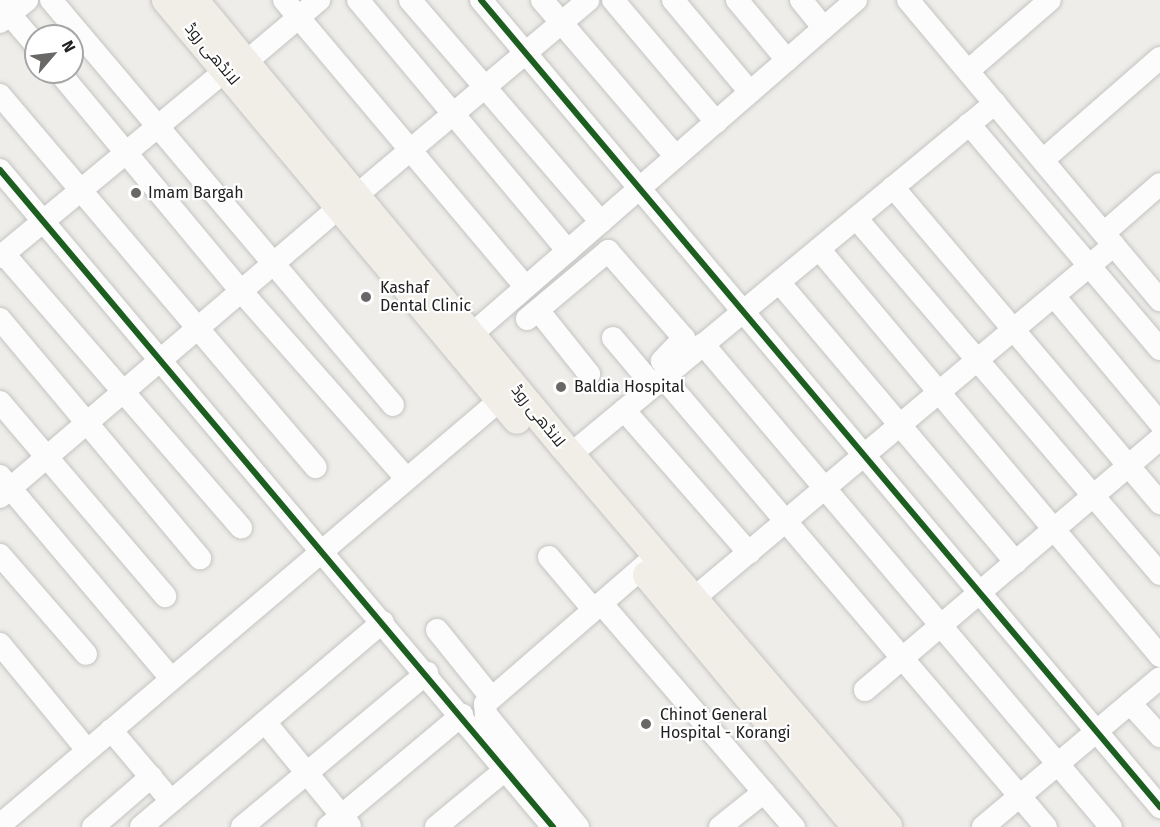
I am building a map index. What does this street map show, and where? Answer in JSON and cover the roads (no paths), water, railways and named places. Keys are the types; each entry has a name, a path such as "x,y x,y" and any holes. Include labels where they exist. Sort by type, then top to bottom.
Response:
{"main road":[{"name":"لانڈھی روڈ","path":"166,0 236,66 349,201 500,400 649,563 693,599 888,827"},
{"name":"لانڈھی روڈ","path":"194,0 236,66"},
{"name":"لانڈھی روڈ","path":"349,201 472,334 567,451 649,563 856,827"}],"street":[{"path":"51,0 393,405"},
{"path":"284,0 526,287"},
{"path":"241,528 2,256 157,126 319,0"},
{"path":"358,0 568,251"},
{"path":"410,0 602,222"},
{"path":"481,0 866,454 1160,807"},
{"path":"542,0 676,157"},
{"path":"171,678 3,487 46,458 588,0"},
{"path":"613,0 716,122"},
{"path":"674,0 750,92"},
{"path":"737,0 787,60"},
{"path":"801,0 824,28"},
{"path":"472,334 856,0"},
{"path":"908,0 1160,300"},
{"path":"968,71 1050,0"},
{"path":"9,10 24,29"},
{"path":"1043,160 1160,58"},
{"path":"68,84 241,291 406,478"},
{"path":"0,95 200,327 316,467"},
{"path":"567,451 654,377 703,344 995,103"},
{"path":"969,124 1160,349"},
{"path":"0,170 160,362 462,715 506,769 544,824"},
{"path":"693,599 1089,266 1109,239 1160,184"},
{"path":"893,188 1160,502"},
{"path":"856,218 1160,574"},
{"path":"819,249 1160,656"},
{"path":"589,374 532,314 602,254 614,254 684,338 654,377 624,410 594,428"},
{"path":"779,282 1017,562"},
{"path":"1054,296 1160,423"},
{"path":"0,319 200,558"},
{"path":"613,338 654,377 786,521 1046,827"},
{"path":"703,344 1111,827"},
{"path":"0,825 500,400"},
{"path":"0,402 165,596"},
{"path":"624,410 749,553"},
{"path":"865,690 1160,439"},
{"path":"0,555 86,654"},
{"path":"549,557 597,606 794,827"},
{"path":"578,827 486,714 484,704 490,696 649,563"},
{"path":"141,827 383,622"},
{"path":"437,630 490,696"},
{"path":"0,645 87,750"},
{"path":"242,827 427,673"},
{"path":"982,827 1160,678"},
{"path":"1130,703 1160,736"},
{"path":"265,722 306,772 340,823 462,715"},
{"path":"111,730 171,801"},
{"path":"436,827 506,769"},
{"path":"93,827 151,777"},
{"path":"720,827 764,792"}],"place":[{"name":"Imam Bargah","path":"136,193"},
{"name":"Kashaf Dental Clinic","path":"366,297"},
{"name":"Baldia Hospital","path":"561,387"},
{"name":"Chinot General Hospital - Korangi","path":"646,724"}]}
